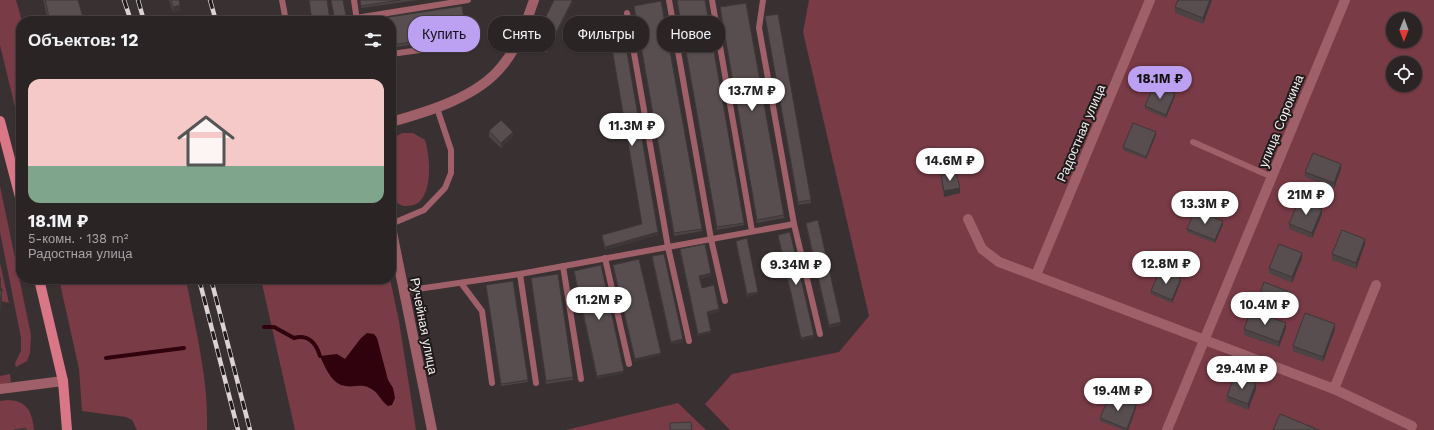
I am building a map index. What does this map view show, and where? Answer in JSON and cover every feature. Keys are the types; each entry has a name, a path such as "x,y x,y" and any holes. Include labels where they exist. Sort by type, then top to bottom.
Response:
{"main road":[{"path":"0,120 16,182"},
{"path":"40,284 63,381 67,430"}],"street":[{"path":"396,120 437,108 474,91 502,67 522,34 534,0"},
{"name":"Радостная улица","path":"1036,276 1150,0"},
{"name":"улица Сорокина","path":"1167,430 1345,0"},
{"path":"968,219 982,249 999,262 1334,389 1412,426"},
{"name":"Ручейная улица","path":"396,251 432,430"},
{"path":"1334,389 1376,285"},
{"path":"0,389 63,381"}],"lane":[{"path":"282,0 285,16"},
{"path":"354,0 357,16"},
{"path":"375,16 468,0"},
{"path":"669,0 711,239 725,301"},
{"path":"712,0 752,231"},
{"path":"762,0 759,28 794,224 820,334"},
{"path":"627,13 668,247 689,341"},
{"path":"396,53 408,52"},
{"path":"396,224 424,210 445,188 451,173 452,150 437,108"},
{"path":"1193,142 1272,177"},
{"path":"404,291 520,274 794,224"},
{"path":"605,258 629,364"},
{"path":"563,266 581,379"},
{"path":"520,274 536,382"},
{"path":"461,283 482,311 492,383"}],"shaded area":[{"path":"0,0 16,0 21,16 16,16 16,111 0,45"},
{"path":"809,0 1434,0 1434,430 730,430 705,404 732,374 839,352 869,316 803,32"},
{"path":"402,133 413,133 425,140 427,147 429,164 428,182 423,198 414,205 403,206 397,203 396,136"},
{"path":"0,186 16,263 16,284 20,284 31,335 30,353 27,361 16,367 15,363 21,351 21,338 0,232"},
{"path":"0,263 9,303 0,301 0,292 3,291 0,285"},
{"path":"60,284 187,284 204,373 207,430 137,430 132,420 126,417 82,411 79,369"},
{"path":"262,284 391,284 399,321 416,430 295,430"},
{"path":"367,333 374,334 377,338 388,380 393,388 395,398 392,405 388,406 375,391 366,386 341,385 330,375 320,356 337,354 345,359 361,338"},
{"path":"10,374 11,382 0,385 0,376"},
{"path":"7,400 19,402 27,408 32,418 34,430 0,430 0,401"},
{"path":"678,403 706,430 566,430"}],"building":[{"path":"45,0 78,0 83,16 49,16"},
{"path":"171,0 179,0 180,5 173,7"},
{"path":"309,0 327,0 329,16 311,16"},
{"path":"331,0 343,0 346,16 334,16"},
{"path":"360,0 400,0 361,6"},
{"path":"554,0 572,1 555,34 555,16 546,16"},
{"path":"677,0 705,0 708,16 680,16"},
{"path":"1178,0 1210,0 1203,18 1175,7"},
{"path":"661,1 664,16 657,16 657,52 670,52 702,229 674,233 642,52 649,52 649,16 636,16 634,6"},
{"path":"746,3 784,215 757,220 725,36 725,16 722,16 720,7"},
{"path":"462,6 463,16 408,16 408,43 396,44 396,16"},
{"path":"778,14 811,200 798,202 765,16"},
{"path":"613,52 627,52 658,232 605,247 602,235 642,224"},
{"path":"686,52 714,52 744,223 717,227"},
{"path":"1154,85 1175,93 1166,115 1145,106"},
{"path":"501,120 513,132 501,143 489,131"},
{"path":"1133,123 1156,132 1146,157 1123,147"},
{"path":"1313,153 1341,164 1334,183 1305,172"},
{"path":"956,172 960,188 944,191 941,175"},
{"path":"1299,200 1322,209 1312,233 1289,224"},
{"path":"1195,210 1223,221 1215,240 1187,229"},
{"path":"818,220 841,322 829,325 806,223"},
{"path":"1342,230 1365,239 1356,263 1332,254"},
{"path":"790,232 814,335 801,338 778,235"},
{"path":"747,238 758,292 747,294 736,241"},
{"path":"705,244 711,273 699,276 702,288 714,285 719,309 707,312 711,331 698,334 680,249"},
{"path":"1279,244 1302,253 1292,277 1269,268"},
{"path":"664,254 683,339 671,342 652,256"},
{"path":"639,259 661,353 635,359 613,265"},
{"path":"601,265 624,371 597,376 574,271"},
{"path":"1160,270 1181,278 1172,300 1151,291"},
{"path":"558,274 573,377 546,381 531,278"},
{"path":"513,281 528,380 501,384 486,285"},
{"path":"1264,282 1292,293 1285,312 1257,301"},
{"path":"1251,310 1286,323 1279,342 1244,329"},
{"path":"1305,313 1335,324 1323,357 1293,346"},
{"path":"1235,375 1256,383 1248,404 1227,396"},
{"path":"1110,395 1136,405 1127,429 1100,418"},
{"path":"1280,414 1319,430 1273,430"},
{"path":"691,422 692,430 670,430 670,423"},
{"path":"26,428 26,430 14,430"}],"waterway":[{"path":"264,327 274,327 294,338 303,337 311,341 316,347 320,356"},
{"path":"106,358 184,348"}],"railway":[{"path":"124,0 129,16"},
{"path":"138,0 143,16"},
{"path":"210,0 215,16"},
{"path":"200,284 238,430"},
{"path":"212,284 250,430"}]}
